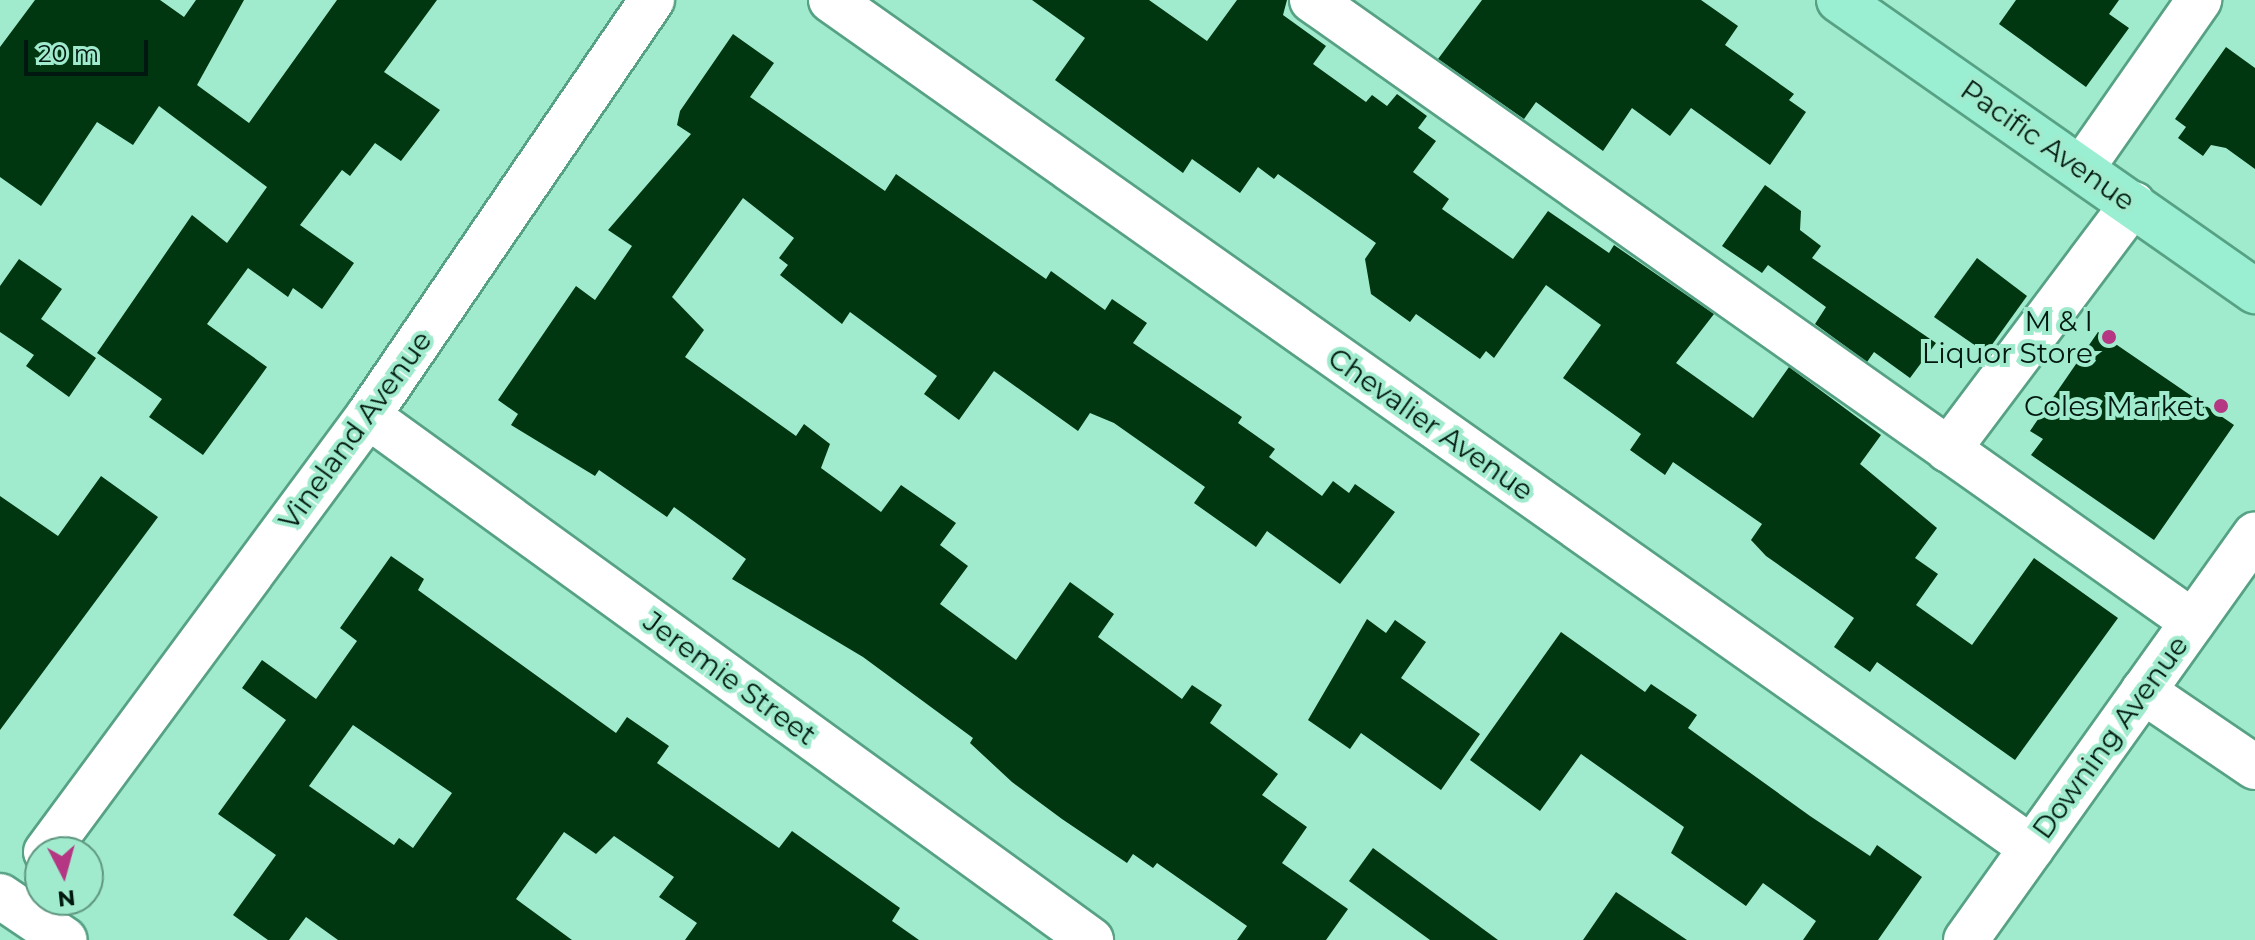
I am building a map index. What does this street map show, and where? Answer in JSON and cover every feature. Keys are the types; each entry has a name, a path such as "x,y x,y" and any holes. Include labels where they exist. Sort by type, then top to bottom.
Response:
{"main road":[{"name":"Pacific Avenue","path":"1839,0 2255,291"}],"street":[{"name":"Vineland Avenue","path":"58,836 368,416 652,0"},
{"name":"Chevalier Avenue","path":"831,0 2032,848"},
{"path":"1312,0 2193,622"},
{"path":"2082,168 2199,0"},
{"path":"1948,450 2133,204"},
{"name":"Jeremie Street","path":"368,416 1091,940"},
{"name":"Downing Avenue","path":"1966,940 2255,535"},
{"path":"2143,691 2255,767"},
{"path":"24,879 3,904 65,940"}],"building":[{"path":"35,0 160,0 184,17 196,0 244,0 197,85 249,123 337,0 437,0 384,72 440,110 401,161 375,143 350,176 342,170 300,225 354,263 322,309 293,288 288,297 248,268 207,324 267,367 203,455 149,417 162,399 97,353 192,215 227,243 267,187 159,106 133,145 97,122 41,206 0,177 0,47"},
{"path":"1032,0 1149,0 1207,41 1237,0 1287,0 1283,15 1326,46 1313,64 1366,102 1372,95 1387,106 1397,94 1427,116 1418,128 1436,141 1413,172 1449,199 1442,209 1513,259 1548,211 1609,253 1614,245 1714,314 1676,363 1753,418 1789,367 1881,435 1860,464 1937,528 1915,558 1938,574 1916,605 1972,645 2034,558 2118,618 2015,760 1877,662 1870,672 1834,647 1854,618 1766,556 1751,540 1762,524 1673,462 1665,475 1630,450 1641,434 1563,378 1601,325 1546,285 1494,358 1486,351 1480,359 1416,314 1410,322 1371,294 1365,259 1376,243 1278,174 1274,179 1258,167 1240,193 1192,159 1183,173 1055,80 1085,38"},
{"path":"1482,0 1701,0 1738,26 1725,45 1794,94 1789,100 1806,112 1770,165 1691,108 1670,136 1632,108 1603,151 1536,102 1524,119 1438,59"},
{"path":"2016,0 2119,0 2109,14 2129,28 2086,87 1999,24"},
{"path":"733,34 774,63 750,97 885,191 896,174 1046,279 1051,271 1105,310 1112,299 1147,323 1133,343 1242,417 1238,423 1275,449 1269,457 1322,496 1333,481 1349,493 1355,484 1395,512 1340,584 1267,531 1256,547 1194,503 1205,487 1114,423 1090,413 1078,431 994,371 959,420 924,394 937,376 850,312 842,324 780,275 788,265 779,258 794,238 743,198 672,297 704,330 685,357 796,436 804,424 830,444 821,468 881,512 901,485 956,523 940,545 968,566 940,604 1016,660 1070,582 1114,614 1098,637 1182,699 1192,685 1222,705 1210,723 1278,774 1262,795 1307,827 1282,863 1348,909 1326,940 1237,940 1247,926 1157,863 1153,868 1133,854 1127,863 1012,782 970,743 973,738 863,657 732,579 746,559 674,507 667,517 599,470 595,476 511,425 518,414 498,400 576,286 595,300 632,246 608,230 691,134 677,125 680,111"},
{"path":"2226,47 2255,68 2255,169 2226,148 2211,145 2203,156 2178,138 2186,127 2175,119"},
{"path":"1765,185 1801,211 1800,230 1821,246 1812,258 1936,343 1910,378 1874,352 1867,362 1815,324 1826,307 1768,265 1762,273 1722,246"},
{"path":"1977,258 2027,296 1986,353 1934,317"},
{"path":"19,259 62,289 41,319 96,358 69,397 26,366 34,355 0,332 0,286"},
{"path":"2098,332 2234,425 2154,540 2031,455 2043,439 2030,431"},
{"path":"101,476 158,517 0,730 0,496 58,536"},
{"path":"391,556 424,579 418,590 616,733 627,717 669,746 657,763 779,848 792,831 900,908 892,921 919,940 685,940 697,923 659,897 674,877 614,836 596,854 564,832 516,899 572,940 338,940 306,917 289,940 268,940 233,915 276,855 218,814 286,720 242,688 262,660 316,699 357,641 340,628","holes":["353,725 452,793 413,848 399,838 394,845 309,786"]},
{"path":"1367,619 1386,633 1395,620 1426,642 1401,678 1480,734 1441,790 1361,733 1350,749 1308,720"},
{"path":"1561,632 1645,692 1651,684 1697,715 1688,728 1810,816 1870,856 1877,845 1922,877 1878,940 1803,940 1816,921 1763,883 1746,906 1671,853 1684,827 1581,754 1540,811 1470,760"},
{"path":"1373,848 1498,940 1430,940 1349,881"},
{"path":"1616,892 1687,940 1583,940"}],"place":[{"name":"M & I Liquor Store","path":"2109,337"},
{"name":"Coles Market","path":"2221,406"}]}
